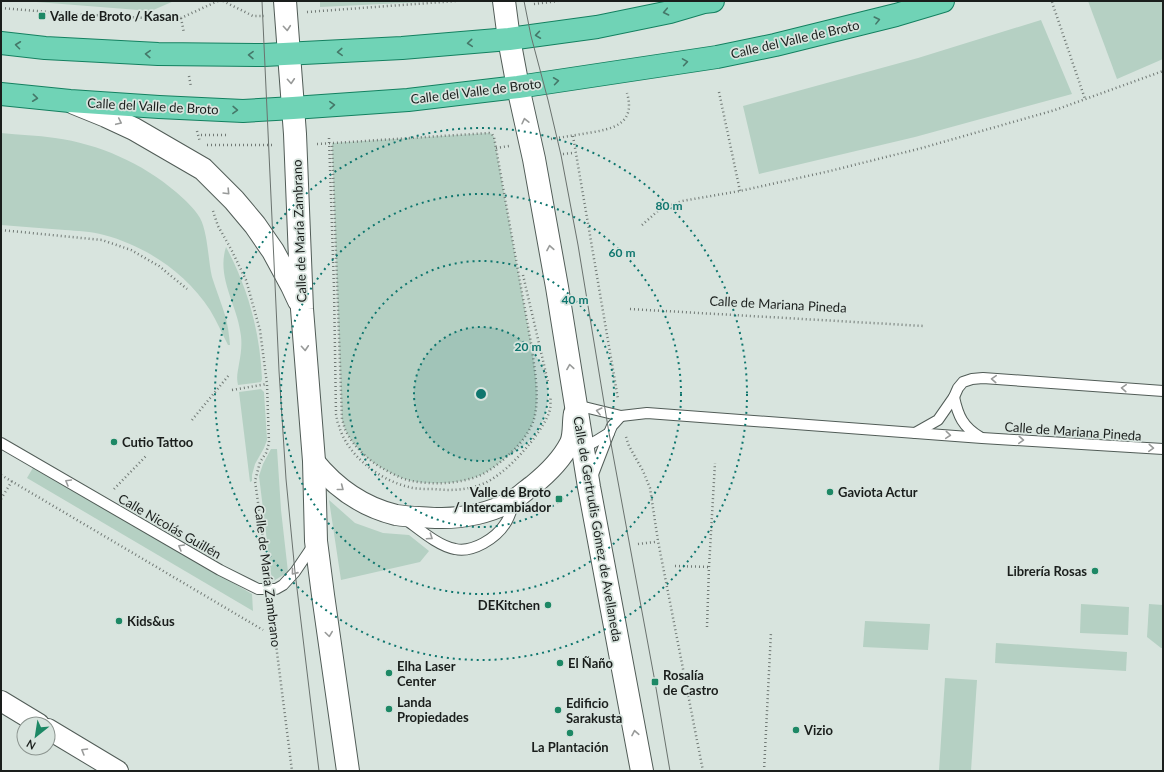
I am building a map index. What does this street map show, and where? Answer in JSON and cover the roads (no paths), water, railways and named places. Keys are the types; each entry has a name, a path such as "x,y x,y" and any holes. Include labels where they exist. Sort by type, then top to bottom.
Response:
{"main road":[{"name":"Calle de Gertrudis Gómez de Avellaneda","path":"504,1 509,39 557,287 589,487 642,771"},
{"path":"1,43 45,48 158,54 264,55 402,48 509,39 597,27 670,12 703,1"},
{"name":"Calle del Valle de Broto","path":"1,94 70,101 243,111 408,100 518,87 717,57 775,45 889,17 943,1"},
{"name":"Calle de María Zambrano","path":"285,7 290,54 296,145 302,309 314,461 316,541 348,771"},
{"path":"70,101 134,129 203,169 234,200 269,244 292,286 302,309"}],"street":[{"name":"Calle de Gertrudis Gómez de Avellaneda","path":"398,515 438,518 462,517 482,513 514,499 547,474 562,456 570,442 576,405"},
{"path":"314,461 323,473 350,495 383,511 398,515"},
{"path":"1,701 26,716"},
{"path":"56,734 118,771"}],"lane":[{"path":"915,432 938,420 958,388 964,382 972,379 983,378 1163,391"},
{"path":"954,396 962,421 971,432 982,438"},
{"name":"Calle de Mariana Pineda","path":"576,405 621,416 647,414 982,438 1163,449"},
{"path":"589,487 612,426 621,416"},
{"path":"562,456 583,448 609,433"},
{"name":"Calle Nicolás Guillén","path":"1,443 220,570 258,588 276,589 283,585 295,572 316,541"},
{"path":"398,515 446,546 456,550 472,548 492,537 500,530 512,511 514,499"}],"tram line":[{"path":"262,1 279,371 286,479 295,572 319,771"},
{"path":"524,1 531,36 561,155 670,771"}],"place":[{"name":"Valle de Broto / Kasan","path":"42,16"},
{"name":"Cutio Tattoo","path":"114,442"},
{"name":"Gaviota Actur","path":"830,492"},
{"name":"Valle de Broto / Intercambiador","path":"559,499"},
{"name":"Librería Rosas","path":"1095,571"},
{"name":"DEKitchen","path":"548,605"},
{"name":"Kids&us","path":"119,621"},
{"name":"El Ñaño","path":"560,663"},
{"name":"Elha Laser Center","path":"389,673"},
{"name":"Rosalía de Castro","path":"655,682"},
{"name":"Landa Propiedades","path":"389,709"},
{"name":"Edificio Sarakusta","path":"558,710"},
{"name":"Vizio","path":"796,730"},
{"name":"La Plantación","path":"570,733"}]}
